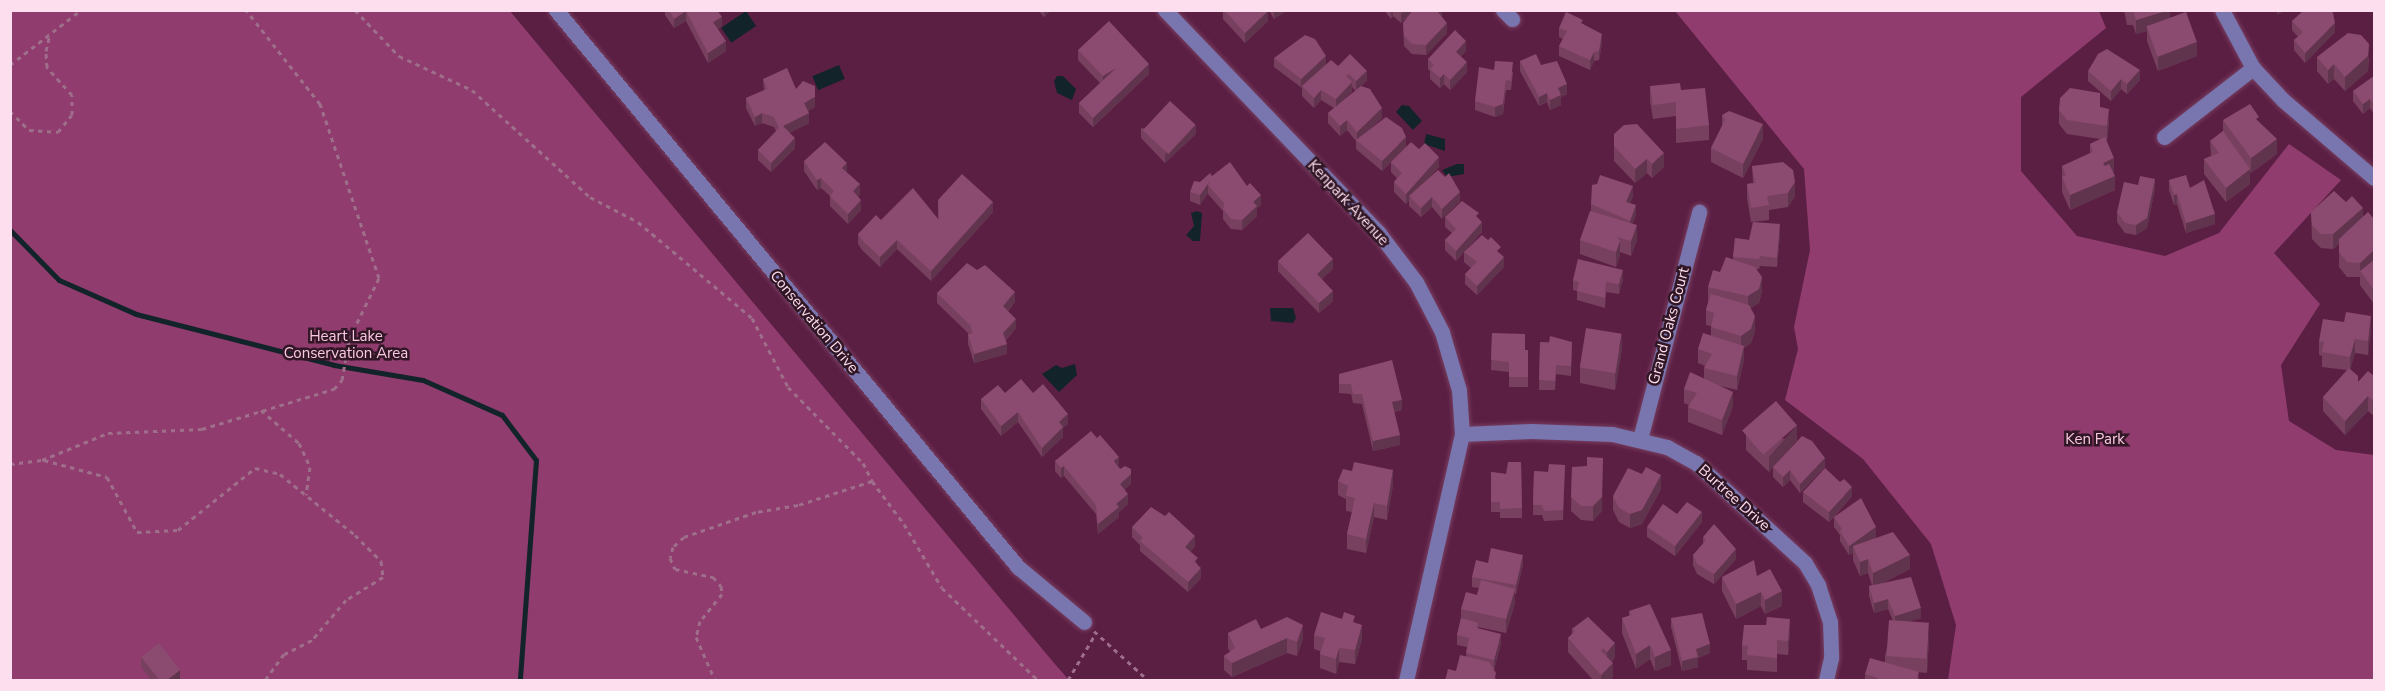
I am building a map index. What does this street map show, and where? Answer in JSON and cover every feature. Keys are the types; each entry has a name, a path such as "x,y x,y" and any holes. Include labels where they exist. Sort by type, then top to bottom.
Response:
{"street":[{"name":"Conservation Drive","path":"556,10 1018,567 1084,622"},
{"path":"2222,10 2253,68 2283,100 2374,178"},
{"name":"Kenpark Avenue","path":"1166,11 1378,232 1416,282 1451,362 1459,390 1462,434 1406,681"},
{"path":"2164,137 2253,68"},
{"name":"Grand Oaks Court","path":"1640,439 1699,212"},
{"name":"Burtree Drive","path":"1462,434 1531,431 1612,434 1667,447 1696,463 1805,563 1818,585 1830,622 1832,657 1826,681"}],"path":[{"path":"10,65 81,10"},
{"path":"10,464 42,460 108,433 202,429 333,389 342,378 349,339 379,278 320,104 246,10"},
{"path":"355,10 399,56 472,90 590,196 638,222 752,318 788,387 846,442 904,524 942,588 1038,681"},
{"path":"10,111 29,130 58,132 72,115 72,95 47,67 45,51 50,33"},
{"path":"261,410 299,443 310,467 306,495"},
{"path":"42,460 107,477 137,532 178,530 255,468 280,474 375,555 381,561 383,577 346,600 312,640 284,654 265,681"},
{"path":"715,681 696,637 700,621 722,594 721,586 713,578 675,568 670,558 673,547 684,537 756,512 798,505 872,481"},
{"path":"1084,622 1148,681"},
{"path":"1068,681 1096,633"}],"green space":[{"name":"Heart Lake Conservation Area","path":"509,10 1069,680 11,680 11,11"},
{"name":"Ken Park","path":"1675,11 2099,11 2106,28 2021,97 2021,171 2077,236 2165,256 2219,233 2289,144 2341,180 2274,253 2320,304 2281,365 2289,421 2336,450 2374,455 2374,680 1948,680 1956,625 1931,544 1863,459 1785,400 1798,349 1794,327 1810,250 1804,169"}],"water":[{"path":"746,11 756,26 731,43 721,28"},
{"path":"839,65 845,79 818,90 812,76"},
{"path":"1057,76 1063,76 1076,89 1072,100 1057,93 1054,81"},
{"path":"1402,105 1409,106 1422,121 1413,130 1396,112"},
{"path":"1426,134 1445,139 1445,151 1424,144"},
{"path":"1457,164 1464,164 1464,174 1447,177 1442,170"},
{"path":"1197,211 1202,213 1200,241 1193,241 1186,235 1194,226 1191,213"},
{"path":"1270,308 1293,308 1296,318 1293,323 1271,321"},
{"path":"1075,364 1077,375 1059,392 1042,374 1056,365 1062,368"}],"building":[{"path":"669,10 717,10 722,17 713,22 726,41 708,53 686,11 674,19"},
{"path":"1224,10 1267,10 1268,11 1245,33"},
{"path":"1413,10 1437,10 1447,23 1426,45 1412,44 1404,36 1403,23"},
{"path":"2130,10 2169,10 2136,20 2133,11"},
{"path":"2304,10 2331,10 2335,23 2305,53 2294,40 2303,32 2292,21"},
{"path":"1566,12 1583,20 1581,23 1602,34 1599,51 1594,52 1590,60 1559,46 1567,31 1559,28"},
{"path":"2186,12 2197,42 2157,56 2147,26"},
{"path":"1109,21 1149,64 1093,118 1079,103 1116,68 1103,76 1078,50"},
{"path":"1455,30 1466,41 1456,52 1467,62 1450,80 1444,74 1440,78 1430,69 1434,65 1428,59"},
{"path":"2348,33 2361,35 2369,44 2368,56 2345,77 2334,64 2328,70 2317,57"},
{"path":"1305,35 1315,39 1326,56 1301,79 1274,58"},
{"path":"2107,49 2140,70 2127,84 2121,79 2111,91 2088,71 2098,54"},
{"path":"1350,54 1367,71 1356,81 1349,74 1346,76 1352,82 1336,99 1321,90 1314,98 1302,86 1331,60 1338,66"},
{"path":"1536,54 1541,65 1557,61 1567,84 1558,88 1561,95 1550,100 1547,93 1539,97 1520,61"},
{"path":"1495,61 1513,62 1511,81 1506,80 1503,104 1495,107 1475,101 1479,67 1494,70"},
{"path":"787,68 796,89 803,81 815,86 815,97 804,103 809,113 783,126 795,138 771,163 758,150 779,128 774,117 762,113 755,117 746,98 767,89 763,79"},
{"path":"2374,76 2374,104 2370,99 2363,104 2353,91"},
{"path":"1680,83 1681,90 1705,88 1709,125 1676,129 1676,102 1653,105 1650,86"},
{"path":"1361,86 1370,89 1382,108 1357,132 1347,120 1340,126 1328,113"},
{"path":"2070,88 2100,93 2100,107 2109,109 2107,126 2067,120 2059,110 2060,98"},
{"path":"1170,101 1196,125 1168,154 1143,130"},
{"path":"2250,104 2259,117 2256,119 2277,139 2251,158 2223,120"},
{"path":"1729,111 1763,124 1743,164 1711,148 1725,120 1722,115"},
{"path":"1386,117 1402,128 1406,137 1382,161 1356,140"},
{"path":"1637,124 1664,153 1652,164 1647,159 1635,169 1614,146 1614,134 1624,125"},
{"path":"2223,131 2250,169 2226,188 2204,159 2219,153 2210,141"},
{"path":"2105,137 2114,158 2103,163 2105,166 2109,164 2115,176 2070,195 2062,177 2066,175 2062,166 2093,152 2090,144"},
{"path":"825,142 847,163 842,168 860,184 853,191 861,200 848,214 830,196 834,191 821,178 817,180 804,161"},
{"path":"1411,142 1419,149 1425,143 1439,157 1406,194 1394,182 1402,173 1391,162"},
{"path":"1230,162 1247,186 1250,183 1261,195 1253,202 1257,206 1242,220 1231,219 1223,209 1224,203 1208,185 1210,181 1200,195 1190,192 1194,181 1200,182 1210,173 1212,176"},
{"path":"1783,162 1793,170 1795,182 1788,193 1767,196 1769,205 1751,208 1747,184 1755,183 1752,166"},
{"path":"1438,170 1445,177 1449,173 1460,192 1442,209 1432,197 1421,208 1409,196"},
{"path":"962,174 993,202 931,271 897,240 880,257 858,234 876,215 881,220 913,188 939,220 938,200"},
{"path":"1600,175 1633,186 1626,202 1636,205 1630,221 1591,204 1592,185 1597,184"},
{"path":"2186,175 2190,188 2204,180 2215,214 2186,223 2177,194 2174,195 2169,180"},
{"path":"2140,176 2155,179 2147,218 2136,225 2125,223 2117,212 2124,182 2138,185"},
{"path":"2334,191 2346,202 2352,196 2363,208 2333,234 2321,234 2312,225 2311,212"},
{"path":"1462,201 1479,213 1476,216 1482,222 1456,251 1445,240 1456,229 1445,217"},
{"path":"1590,211 1637,225 1631,241 1617,237 1620,241 1616,252 1580,240"},
{"path":"2368,212 2374,219 2374,250 2360,263 2347,262 2339,252 2339,239"},
{"path":"1753,222 1780,224 1777,258 1733,257 1735,238 1749,240"},
{"path":"1308,233 1333,259 1317,274 1333,291 1319,303 1278,261"},
{"path":"1482,235 1488,240 1491,237 1501,247 1497,251 1504,257 1477,286 1465,274 1477,262 1464,252"},
{"path":"1726,257 1755,267 1762,277 1759,289 1748,296 1708,287 1713,270 1720,272"},
{"path":"1578,259 1623,270 1619,284 1606,282 1605,298 1577,291 1579,282 1573,280"},
{"path":"2374,260 2374,290 2360,271"},
{"path":"967,263 977,270 985,265 1015,292 1003,306 1016,319 1003,333 1007,344 974,354 968,334 973,333 970,325 937,293"},
{"path":"1711,294 1749,305 1755,316 1751,329 1741,336 1711,327 1714,313 1706,310"},
{"path":"2346,312 2371,316 2368,341 2355,339 2350,357 2322,352 2324,342 2319,341 2323,319 2344,322"},
{"path":"1586,328 1622,334 1615,373 1580,368"},
{"path":"1492,333 1525,334 1525,350 1528,350 1528,377 1509,377 1509,362 1491,360"},
{"path":"1703,333 1744,346 1737,376 1704,368 1712,354 1698,349"},
{"path":"1550,336 1572,342 1571,366 1556,365 1555,381 1539,380 1540,342 1549,343"},
{"path":"1392,360 1402,400 1392,402 1400,435 1373,441 1362,394 1353,394 1351,384 1339,384 1339,374"},
{"path":"2349,368 2358,376 2358,382 2368,371 2374,376 2374,401 2368,396 2345,421 2323,397"},
{"path":"1690,372 1733,392 1722,420 1688,407 1697,393 1684,389"},
{"path":"1021,379 1033,393 1043,384 1068,414 1059,422 1063,427 1042,448 1018,412 1001,426 981,399 998,385 1005,393"},
{"path":"1776,401 1797,425 1763,455 1742,431"},
{"path":"1091,431 1097,438 1100,435 1119,457 1114,461 1120,469 1125,466 1131,469 1131,474 1120,484 1128,494 1116,504 1119,507 1098,524 1096,505 1064,466 1061,468 1055,461"},
{"path":"1802,436 1812,441 1825,458 1800,484 1790,470 1783,477 1773,467"},
{"path":"1587,457 1603,458 1602,497 1593,506 1581,506 1571,497 1572,467 1587,466"},
{"path":"1354,462 1393,470 1387,506 1374,503 1366,539 1347,534 1355,498 1346,496 1348,486 1338,481 1343,469 1352,471"},
{"path":"1508,462 1521,462 1522,508 1500,509 1500,502 1491,502 1491,472 1506,474"},
{"path":"1549,464 1565,465 1563,510 1544,511 1542,505 1533,505 1534,471 1548,472"},
{"path":"1646,467 1661,475 1642,510 1630,514 1619,508 1613,496 1628,468 1642,474"},
{"path":"1825,468 1840,482 1844,479 1852,487 1829,512 1803,492"},
{"path":"1861,498 1876,527 1849,546 1834,517"},
{"path":"1687,502 1702,512 1675,546 1647,527 1663,504 1677,514"},
{"path":"1151,507 1165,516 1169,512 1195,536 1185,547 1198,558 1194,562 1201,568 1188,582 1140,541 1143,538 1132,527"},
{"path":"1714,524 1736,549 1714,574 1697,564 1693,555 1706,540 1703,537"},
{"path":"1893,532 1910,555 1873,573 1868,559 1860,562 1853,546"},
{"path":"1491,548 1523,555 1516,585 1472,577 1476,560 1488,563"},
{"path":"1754,560 1757,576 1770,569 1782,591 1765,600 1761,592 1736,604 1722,577"},
{"path":"1911,577 1921,608 1895,616 1888,599 1874,603 1869,586"},
{"path":"1481,580 1515,589 1506,619 1461,609 1466,592 1477,595"},
{"path":"1650,604 1671,650 1655,657 1650,645 1636,654 1622,618 1631,615 1629,611"},
{"path":"1321,612 1342,619 1344,612 1355,616 1353,622 1362,625 1355,650 1339,648 1336,659 1320,654 1325,638 1314,635"},
{"path":"1702,613 1710,644 1696,649 1698,657 1682,661 1671,618"},
{"path":"1287,617 1303,625 1297,642 1287,638 1232,663 1224,656 1235,648 1228,633 1256,619 1261,629"},
{"path":"1588,617 1615,643 1607,652 1603,648 1601,651 1613,663 1601,675 1568,638 1575,631 1572,629"},
{"path":"1767,617 1790,619 1788,641 1777,640 1777,658 1747,655 1748,646 1742,645 1744,625 1766,625"},
{"path":"1461,618 1478,623 1477,628 1501,634 1494,660 1466,653 1469,638 1457,635"},
{"path":"1889,620 1929,623 1926,659 1886,656"},
{"path":"159,643 180,670 166,681 160,681 141,657"},
{"path":"1460,655 1489,662 1496,673 1494,681 1445,681 1448,669 1456,671"},
{"path":"1870,658 1919,672 1916,681 1877,681 1878,678 1865,674"}],"waterway":[{"path":"10,230 59,280 136,314 334,365 423,380 502,415 536,460 520,680"}]}
